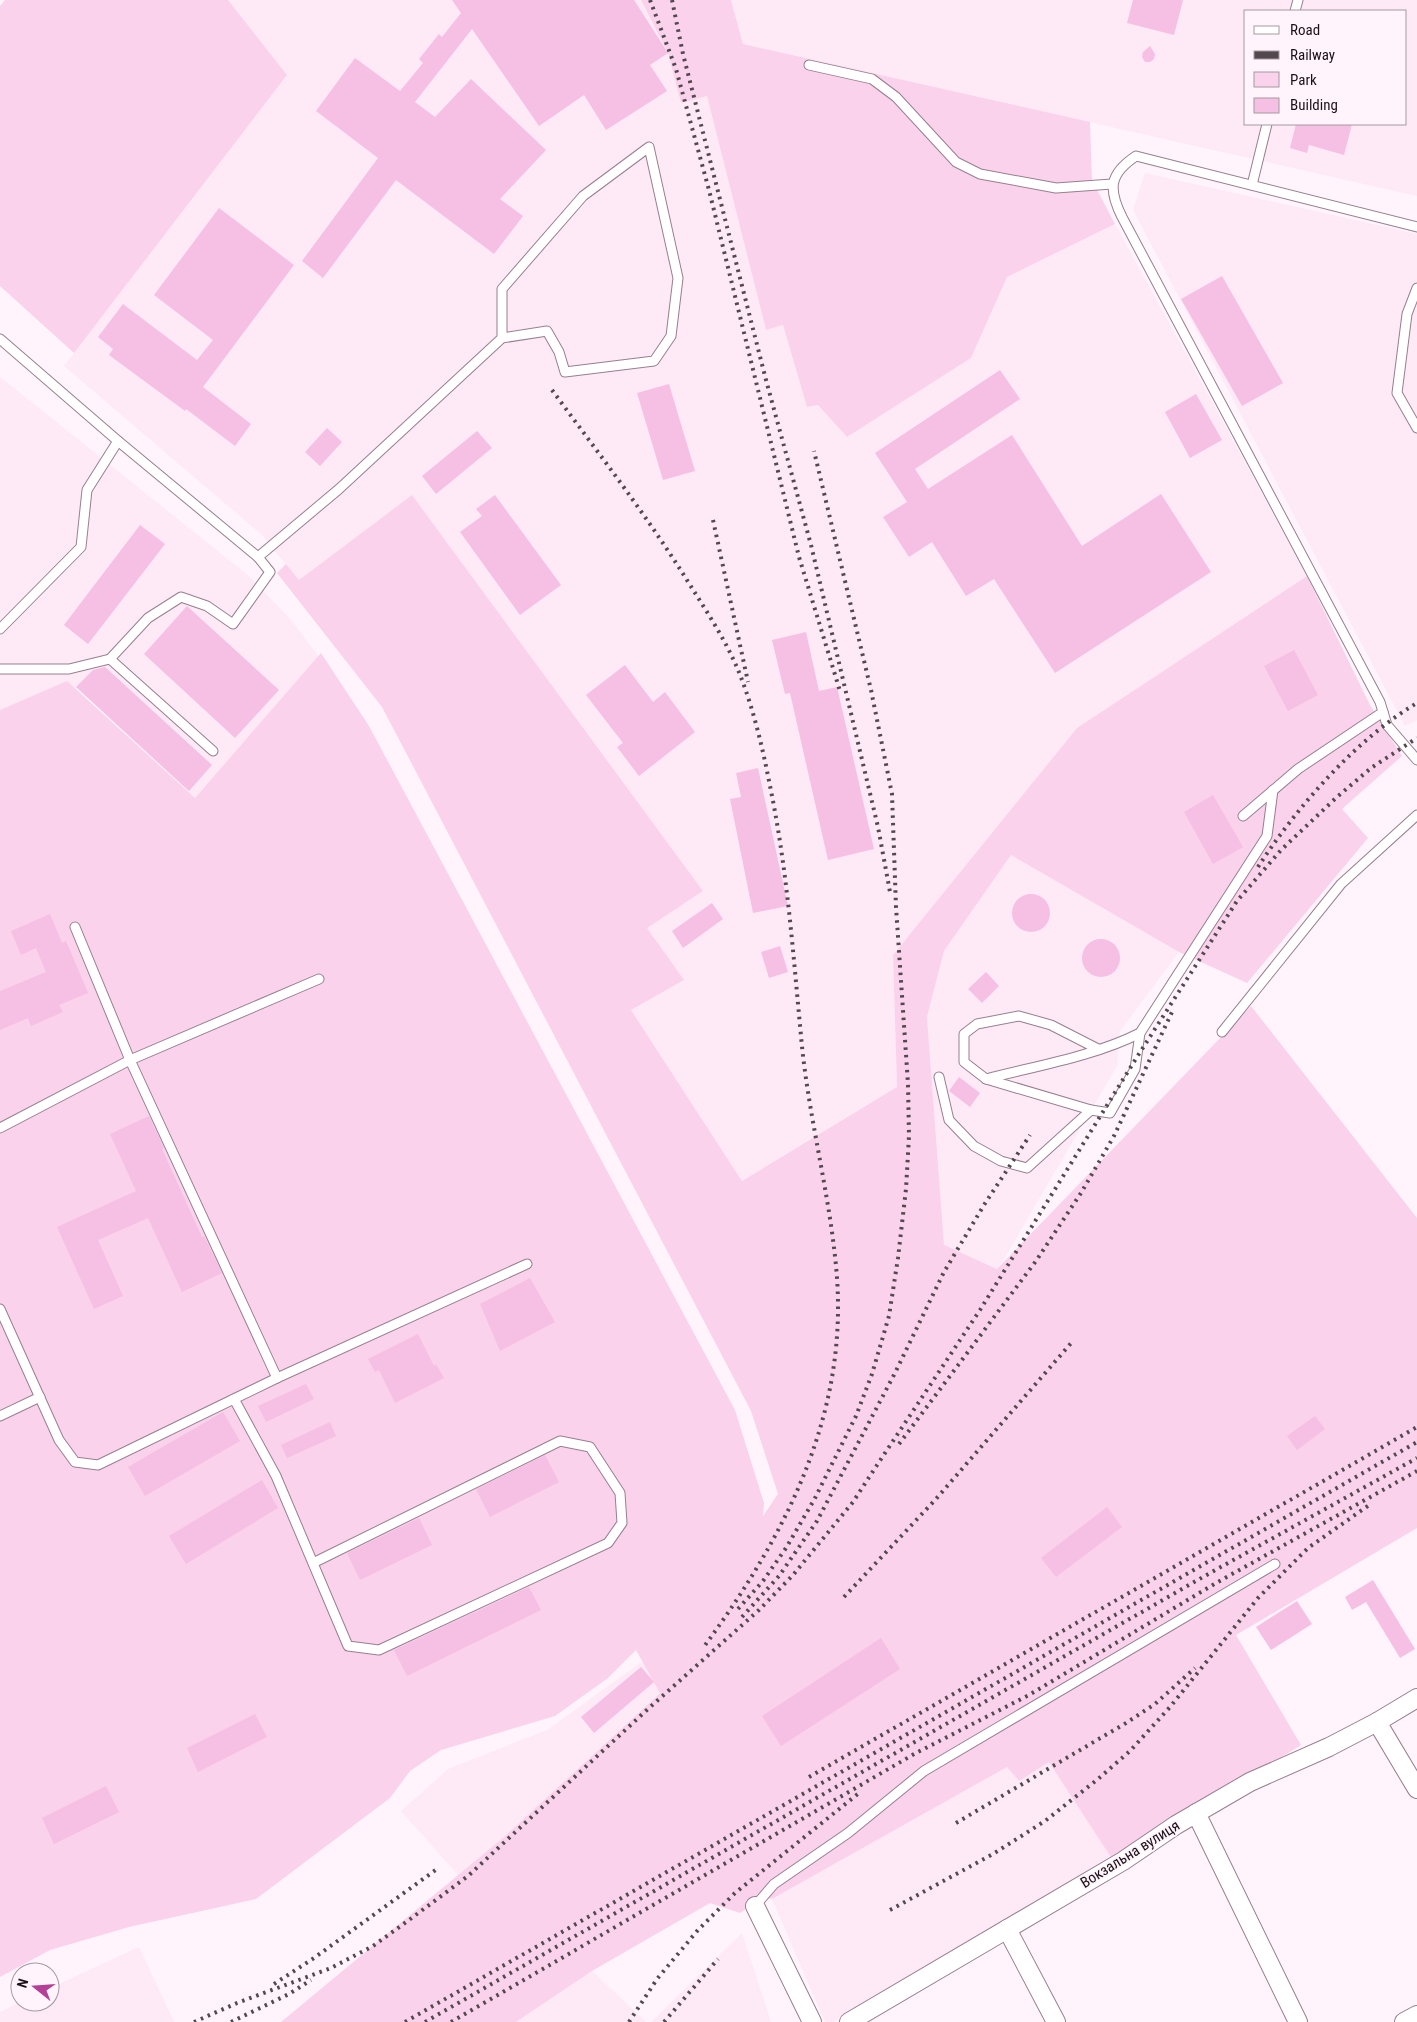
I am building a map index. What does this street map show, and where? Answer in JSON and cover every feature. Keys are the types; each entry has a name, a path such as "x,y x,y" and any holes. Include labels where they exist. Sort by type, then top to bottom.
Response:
{"street":[{"name":"Вокзальна вулиця","path":"849,2022 1123,1861 1196,1813 1250,1782 1329,1747 1377,1722 1417,1698"},
{"path":"1377,1722 1417,1789"},
{"path":"1196,1813 1298,2022"},
{"path":"755,1906 812,2022"},
{"path":"1007,1930 1056,2022"},
{"path":"1404,2022 1417,2015"}],"lane":[{"path":"809,65 872,79 896,97 956,162 980,174 1056,188 1112,184"},
{"path":"1252,185 1267,125"},
{"path":"258,557 339,489 502,338 547,332 559,352 565,372 654,361 671,336 678,278 649,147 583,196 502,289 502,338"},
{"path":"1417,227 1136,156 1122,165 1112,184 1115,203 1122,217 1380,702 1387,725 1417,760"},
{"path":"1417,288 1407,314 1397,393 1417,428"},
{"path":"0,339 118,441 258,557 270,572 233,624 207,606 181,597 148,618 110,660 69,669 0,669"},
{"path":"0,629 81,548 87,490 118,441"},
{"path":"110,660 213,751"},
{"path":"1243,816 1298,769 1383,712"},
{"path":"1098,1049 1051,1025 1019,1016 977,1024 964,1034 964,1062 986,1079 1091,1110 1110,1113 1135,1069 1140,1033 1266,836 1273,790"},
{"path":"1222,1032 1341,884 1417,815"},
{"path":"75,927 130,1060 277,1378"},
{"path":"0,1128 130,1060 319,979"},
{"path":"986,1079 1119,1044 1140,1033"},
{"path":"939,1077 949,1120 974,1146 1001,1161 1027,1168 1091,1110"},
{"path":"0,1309 59,1440 75,1462 98,1464 277,1378 527,1264"},
{"path":"0,1416 40,1397"},
{"path":"234,1399 276,1476 312,1562 348,1646 379,1650 608,1543 622,1523 620,1493 590,1447 560,1441 312,1562"},
{"path":"755,1906 774,1884 848,1833 924,1771 1275,1564"}],"shaded area":[{"path":"228,0 641,0 668,53 681,103 707,96 766,330 783,325 807,407 818,404 847,437 971,358 1007,277 1115,224 1307,576 1077,728 893,955 897,1087 742,1181 631,1010 684,980 646,928 703,891 412,495 299,580 261,534 64,366 287,75"},
{"path":"731,0 1417,0 1417,196 743,44"},
{"path":"1145,173 1417,234 1417,720 1405,726 1133,210"},
{"path":"0,377 250,577 291,620 319,657 195,798 76,687 0,712"},
{"path":"1011,855 1179,952 1120,1031 1117,1066 998,1269 944,1246 927,1017 944,951"},
{"path":"643,1661 660,1692 504,1837 458,1875 401,1811 448,1769 547,1730"},
{"path":"1049,1761 1114,1862 833,2022 825,2022 772,1899 1007,1767 1019,1780"},
{"path":"742,1933 771,2022 651,2022"},
{"path":"139,1947 174,2022 0,2022 0,2012 10,2007 10,2012 60,2012 60,1983"},
{"path":"592,1971 646,2022 516,2022"}],"green space":[{"path":"5,0 228,0 287,75 74,353 0,286 0,6"},
{"path":"641,0 731,0 743,44 1090,122 1092,180 1115,224 1007,277 971,358 847,437 818,405 807,407 783,325 766,330 707,96 681,103 668,53"},
{"path":"412,495 703,891 647,928 684,980 631,1010 742,1181 897,1087 893,955 1077,728 1307,576 1370,705 1402,756 1342,809 1368,838 1247,983 1179,952 1011,855 944,951 927,1017 944,1245 997,1269 1251,1006 1417,1218 1417,1528 1236,1635 1301,1745 1114,1862 1049,1762 1019,1781 1007,1767 772,1899 765,1897 740,1913 710,1903 592,1971 516,2022 281,2022 504,1837 660,1693 636,1650 608,1678 555,1716 441,1750 410,1771 390,1798 256,1899 129,1927 50,1950 28,1962 10,1962 10,1972 0,1977 0,710 67,681 195,798 321,653 369,726 735,1410 764,1503 763,1516 778,1494 751,1411 382,707 277,573 286,564 299,580"}],"building":[{"path":"452,0 634,0 668,53 650,65 667,91 606,130 584,95 539,126 472,29 415,102 435,117 471,79 546,150 500,199 523,216 494,254 396,180 323,278 302,261 378,158 316,111 355,58 400,91 423,63 419,59 439,34 442,37 461,13"},
{"path":"1133,0 1183,0 1174,35 1127,23"},
{"path":"1150,46 1155,54 1154,59 1150,62 1145,62 1142,57 1143,52"},
{"path":"1296,125 1352,125 1344,155 1309,145 1307,153 1290,148"},
{"path":"219,208 294,265 203,387 251,424 235,446 109,355 113,349 98,337 123,304 197,360 213,340 154,295"},
{"path":"1222,276 1283,383 1242,406 1181,299"},
{"path":"1000,370 1020,399 915,469 928,489 1012,435 1082,546 1161,494 1211,572 1055,673 994,579 966,596 932,542 909,557 883,517 907,502 875,453"},
{"path":"669,384 695,471 663,480 637,393"},
{"path":"1196,394 1222,440 1190,458 1165,412"},
{"path":"327,428 342,442 320,466 305,452"},
{"path":"477,431 492,448 436,494 422,476"},
{"path":"495,495 561,585 520,615 460,532 482,516 476,509"},
{"path":"140,525 165,544 88,644 64,625"},
{"path":"187,606 279,690 235,738 144,654"},
{"path":"806,632 819,691 837,687 874,849 828,860 790,693 785,694 772,640"},
{"path":"1294,650 1318,695 1288,711 1264,666"},
{"path":"625,665 653,702 665,692 695,732 639,776 617,747 623,743 586,695"},
{"path":"105,667 212,765 189,791 76,687 93,670"},
{"path":"758,768 788,906 753,913 730,799 741,797 736,773"},
{"path":"1213,795 1243,847 1213,864 1184,812"},
{"path":"1031,894 1045,899 1050,913 1045,927 1031,932 1017,927 1012,913 1017,899"},
{"path":"712,903 723,919 683,948 672,931"},
{"path":"50,914 62,943 66,941 88,993 59,1005 63,1012 31,1026 28,1018 0,1030 0,991 46,972 36,948 21,955 11,931"},
{"path":"1101,939 1115,944 1120,958 1115,972 1101,977 1087,972 1082,958 1087,944"},
{"path":"780,946 788,972 769,978 761,952"},
{"path":"986,972 999,986 982,1003 968,989"},
{"path":"959,1077 980,1093 970,1107 949,1091"},
{"path":"149,1116 202,1237 204,1236 222,1273 182,1292 148,1218 98,1240 123,1296 94,1309 57,1227 136,1191 110,1134"},
{"path":"530,1278 555,1322 500,1351 480,1304"},
{"path":"418,1334 434,1366 436,1364 444,1378 395,1403 379,1370 375,1372 368,1359"},
{"path":"306,1384 314,1399 266,1422 258,1406"},
{"path":"223,1412 240,1441 145,1496 128,1467"},
{"path":"1315,1416 1325,1429 1297,1450 1287,1436"},
{"path":"330,1422 336,1436 287,1458 281,1445"},
{"path":"545,1455 559,1482 490,1517 476,1489"},
{"path":"262,1480 278,1508 186,1564 169,1536"},
{"path":"1107,1507 1122,1527 1056,1577 1041,1558"},
{"path":"419,1518 432,1545 360,1580 347,1553"},
{"path":"1373,1580 1415,1649 1400,1658 1366,1602 1352,1610 1345,1597"},
{"path":"529,1587 541,1610 407,1676 394,1650"},
{"path":"1297,1601 1312,1624 1271,1650 1256,1627"},
{"path":"881,1638 900,1669 781,1746 762,1716"},
{"path":"641,1667 654,1682 594,1733 581,1717"},
{"path":"255,1714 267,1737 198,1772 187,1748"},
{"path":"106,1786 119,1812 54,1844 42,1818"}],"railway":[{"path":"650,0 676,69 709,190 799,557 840,691"},
{"path":"672,0 683,54 766,380 811,545 878,827 890,892"},
{"path":"552,390 623,486 674,560 725,643 747,693 764,759 781,848 804,1066 834,1248 837,1278 837,1330 832,1380 820,1428 804,1475 783,1520 759,1564 703,1648"},
{"path":"738,1609 763,1581 786,1548 814,1500 856,1416 872,1374 889,1316 906,1189 909,1136 908,1084 896,907 892,794 871,690 814,451"},
{"path":"713,520 748,682"},
{"path":"1258,867 1290,822 1329,776 1372,736 1394,718 1417,703"},
{"path":"194,2022 237,2003 331,1968 373,1946 468,1876 649,1708 759,1610 793,1575 853,1502 980,1310 1137,1057 1237,901 1281,850 1337,797 1371,768 1417,738"},
{"path":"899,1444 1036,1261 1081,1193 1114,1136 1172,1012"},
{"path":"742,1617 779,1576 817,1521 895,1373 944,1272 984,1205 1030,1135"},
{"path":"844,1597 936,1499 1072,1342"},
{"path":"809,1777 1417,1427"},
{"path":"405,2022 1417,1442"},
{"path":"425,2022 1210,1573 1417,1458"},
{"path":"451,2022 916,1753 1029,1695 1216,1583 1417,1471"},
{"path":"890,1910 993,1854 1045,1821 1098,1779 1130,1751 1170,1707 1258,1598 1308,1548 1372,1503"},
{"path":"956,1823 1126,1723 1155,1704 1195,1668"},
{"path":"629,2022 657,1979 698,1930 735,1893 859,1793"},
{"path":"274,1984 314,1958 437,1869"},
{"path":"664,2022 718,1959"},
{"path":"231,2022 289,1994 311,1980"}]}
